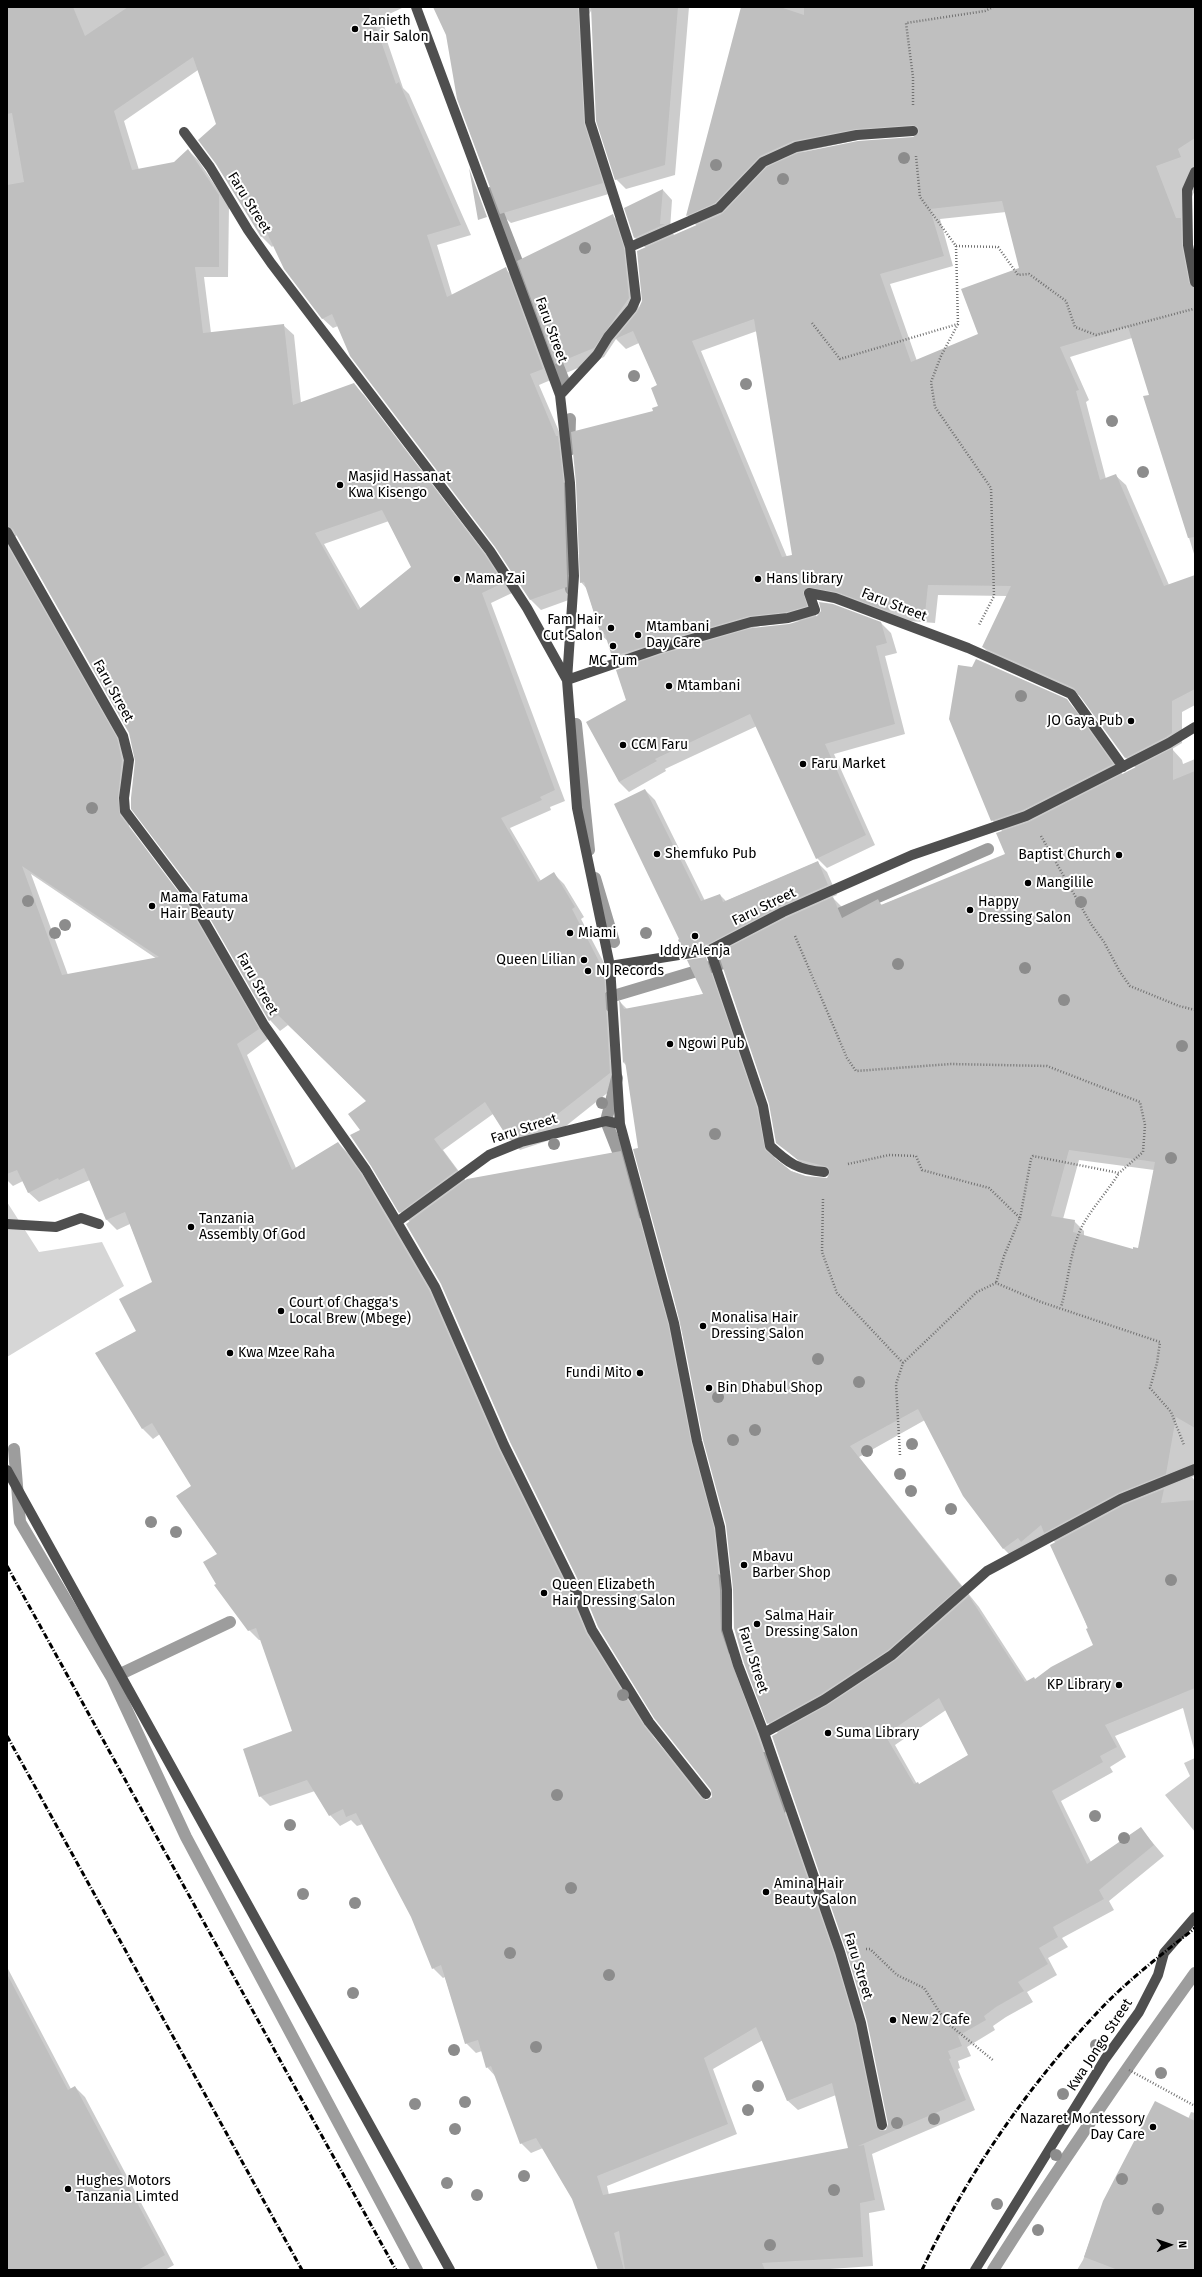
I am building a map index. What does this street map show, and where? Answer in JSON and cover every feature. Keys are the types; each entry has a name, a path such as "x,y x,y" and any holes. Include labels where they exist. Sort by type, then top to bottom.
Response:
{"street":[{"name":"Faru Street","path":"416,7 560,396 570,484 574,576 567,680 577,808 610,966 620,1124 674,1323 697,1441 720,1527 727,1590 727,1629 738,1665 764,1732 840,1952 861,2023 882,2125"},
{"path":"560,396 597,355 608,337 632,308 636,299 630,247 590,122 584,7"},
{"path":"630,247 719,208 763,162 796,147 857,135 913,131"},
{"name":"Faru Street","path":"184,132 210,167 248,230 271,263 490,551 527,608 567,680"},
{"path":"1195,172 1187,190 1188,244 1195,282"},
{"name":"Faru Street","path":"7,532 123,736 129,760 124,798 125,811 192,900 264,1025 366,1170 397,1222 489,1155 521,1142 584,1126 606,1121 620,1124"},
{"name":"Faru Street","path":"567,680 664,647 751,622 788,618 815,610 810,593 835,598 968,648 1071,694 1123,767"},
{"name":"Faru Street","path":"610,966 710,950 783,912 912,855 1026,816 1123,767 1195,727"},
{"path":"710,950 763,1106 770,1146 793,1165 806,1170 824,1172"},
{"path":"7,1224 56,1227 81,1218 99,1224"},
{"path":"397,1222 435,1287 504,1445 575,1589 592,1630 649,1722 706,1794"},
{"path":"764,1732 824,1700 892,1654 987,1571 1121,1499 1194,1468"},
{"path":"7,1470 450,2270"},
{"name":"Kwa Jongo Street","path":"975,2270 1105,2059 1139,2012 1158,1975 1164,1953 1195,1917"}],"path":[{"path":"968,648 994,596 991,488 935,407 931,382 941,356 958,324 956,246 920,196 913,131 913,77 906,23 985,11 994,7"},
{"path":"956,246 998,247 1018,275 1029,274 1066,301 1075,326 1096,336 1195,309"},
{"path":"812,323 840,359 958,324"},
{"path":"1026,816 1037,829 1091,924 1104,942 1120,972 1130,986 1179,1006 1195,1010"},
{"path":"783,912 808,963 847,1058 856,1071 951,1064 1047,1066 1075,1076 1098,1088 1140,1102 1145,1124 1143,1152 1119,1172 1104,1198 1085,1221 1075,1246 1067,1287 1061,1307"},
{"path":"904,1363 836,1293 822,1252 824,1172 869,1158 889,1155 916,1156 922,1170 989,1188 1020,1218"},
{"path":"900,1455 896,1384 904,1363 977,1292 996,1283 1004,1256 1020,1218 1031,1159 1033,1156 1119,1172"},
{"path":"996,1283 1041,1302 1061,1307 1160,1342 1157,1363 1150,1388 1171,1412 1194,1468"},
{"path":"840,1952 870,1949 897,1975 924,1988 946,2022 994,2060"},
{"path":"1105,2059 1195,2106"}],"shaded area":[{"path":"7,1202 39,1252 102,1242 124,1286 7,1357"}],"building":[{"path":"7,7 73,7 85,36 128,7 369,7 396,84 399,82 461,225 427,235 447,297 506,267 543,369 530,374 556,436 558,436 564,484 567,587 530,600 495,547 350,356 332,314 322,319 284,269 267,233 261,237 216,164 198,140 216,124 193,57 114,111 132,170 174,162 188,149 219,195 219,267 195,267 203,333 284,324 293,405 354,383 485,555 503,583 482,593 555,790 540,797 542,800 501,818 538,882 554,872 575,907 572,909 604,971 610,1073 536,1131 509,1140 485,1102 434,1139 457,1170 399,1213 371,1166 350,1135 360,1130 348,1114 366,1101 278,1015 269,1021 197,896 131,809 135,761 129,733 13,529 7,526 7,185 24,182 12,113 7,114","holes":["382,510 411,567 358,610 315,533"]},
{"path":"433,7 578,7 584,123 603,183 500,214 457,99 446,35"},
{"path":"591,7 678,7 665,165 615,180 596,121"},
{"path":"741,7 780,7 804,15 804,7 1195,7 1195,138 1178,149 1181,157 1156,166 1176,218 1181,218 1182,246 1189,283 1195,288 1195,537 1188,538 1143,396 1149,395 1128,327 1060,347 1079,390 1076,391 1100,480 1116,474 1164,586 1195,575 1195,689 1172,701 1172,733 1125,758 1074,688 982,647 1011,586 928,585 925,614 885,610 837,592 807,587 803,592 807,606 787,612 749,616 612,657 605,634 601,635 584,582 580,583 576,483 571,432 653,411 652,408 658,406 651,388 657,385 633,331 615,339 637,312 642,301 637,251 722,214 767,167 798,153 858,141 913,137 919,133 918,127 913,125 856,129 793,141 760,156 715,203 686,216","holes":["1002,201 1019,268 961,289 978,334 911,362 880,274 944,256 930,209","754,319 792,555 782,557 692,341"]},
{"path":"469,168 487,217 478,220"},
{"path":"663,189 660,224 665,224 634,238 624,208"},
{"path":"613,214 624,248 629,298 594,348 555,364 517,261"},
{"path":"7,545 117,738 122,760 118,797 120,815 187,904 259,1029 237,1044 292,1170 338,1142 361,1174 429,1290 498,1448 569,1592 586,1633 644,1726 701,1798 707,1800 712,1797 711,1790 654,1718 598,1627 581,1586 510,1442 441,1284 406,1224 467,1179 621,1151 668,1324 691,1442 714,1528 720,1590 721,1631 834,1954 855,2025 876,2126 880,2131 886,2130 888,2124 867,2021 846,1950 772,1736 828,1705 896,1660 969,1596 1025,1682 1034,1677 1035,1679 1051,1667 1093,1645 1086,1629 1088,1628 1050,1545 1124,1505 1164,1489 1161,1503 1195,1500 1195,1688 1105,1725 1117,1747 1100,1756 1103,1762 1052,1791 1087,1864 1141,1827 1154,1845 1099,1890 1104,1899 1053,1927 1058,1937 1039,1948 1048,1964 1018,1982 1024,1991 996,2007 984,2016 986,2020 958,2036 962,2046 948,2051 951,2058 949,2059 966,2100 858,2146 864,2145 875,2200 860,2203 863,2257 762,2263 765,2270 625,2270 619,2231 614,2233 624,2270 598,2270 572,2199 536,2138 520,2144 491,2066 486,2068 478,2040 465,2044 441,1965 432,1969 411,1917 356,1813 346,1817 343,1809 329,1816 307,1780 259,1797 243,1749 292,1731 256,1628 248,1631 214,1585 216,1584 203,1562 217,1554 176,1496 191,1486 152,1423 142,1429 95,1353 136,1331 119,1299 152,1282 125,1212 106,1220 84,1168 59,1180 58,1178 28,1193 17,1170 7,1174","holes":["22,866 159,957 62,975","939,1698 968,1755 919,1784 918,1782 914,1784 885,1735","756,2027 787,2101 832,2083 848,2148 603,2195 597,2176 728,2124 704,2058"]},
{"path":"819,602 833,604 881,622 887,643 876,646 895,724 825,744 866,835 816,859 750,714 655,759 657,761 619,782 586,722 626,700 616,670 659,655 752,628 789,624 817,616 821,611"},
{"path":"976,659 1067,699 1113,764 1023,810 991,821 949,719 958,665 972,667"},
{"path":"1173,748 1173,780 1195,771 1195,1428 1176,1417 1166,1474 1118,1493 1044,1533 1041,1525 1021,1542 1018,1538 1003,1549 963,1496 918,1409 850,1446 961,1586 888,1650 821,1694 767,1724 744,1663 734,1628 733,1589 726,1525 703,1440 680,1321 633,1149 638,1148 625,1061 623,1063 619,999 624,1009 703,994 687,960 706,957 757,1108 765,1150 791,1171 806,1176 827,1178 830,1172 828,1167 797,1159 776,1143 769,1104 718,953 786,918 833,897 842,918 878,899 881,905 1005,854 996,833 1029,822","holes":["1069,1150 1155,1162 1138,1248 1133,1247 1133,1249 1073,1232 1075,1220 1051,1216"]},
{"path":"645,789 701,901 720,894 723,902 818,861 828,885 780,906 708,944 682,948 614,804"},
{"name":"Hughes Motors Tanzania Limted","path":"7,1974 68,2090 75,2086 165,2255 138,2270 7,2270"},
{"path":"1155,2101 1195,2121 1195,2270 1118,2270 1084,2257 1103,2201"}],"waterway":[{"path":"490,193 563,379"},
{"path":"569,450 570,419"},
{"path":"567,488 564,535 571,589"},
{"path":"576,724 589,850"},
{"path":"825,920 988,849"},
{"path":"595,878 614,942"},
{"path":"611,1006 610,997 737,959"},
{"path":"617,1078 606,1121 630,1182 637,1213"},
{"path":"14,1449 20,1522 112,1678 230,1622"},
{"path":"717,1580 722,1607 724,1651"},
{"path":"112,1678 186,1837 417,2270"},
{"path":"764,1758 776,1785 781,1808"},
{"path":"993,2270 1092,2120 1195,1973"}],"railway":[{"path":"7,1566 396,2270"},
{"path":"7,1736 302,2270"},
{"path":"922,2270 957,2202 977,2169 998,2136 1044,2074 1106,2003 1143,1970 1195,1928"}],"place":[{"name":"Zanieth Hair Salon","path":"355,29"},
{"name":"Masjid Hassanat Kwa Kisengo","path":"340,485"},
{"name":"Mama Zai","path":"457,579"},
{"name":"Hans library","path":"758,579"},
{"name":"Fam Hair Cut Salon","path":"611,628"},
{"name":"Mtambani Day Care","path":"638,635"},
{"name":"MC Tum","path":"613,646"},
{"name":"Mtambani","path":"669,686"},
{"name":"JO Gaya Pub","path":"1131,721"},
{"name":"CCM Faru","path":"623,745"},
{"name":"Faru Market","path":"803,764"},
{"name":"Shemfuko Pub","path":"657,854"},
{"name":"Baptist Church","path":"1119,855"},
{"name":"Mangilile","path":"1028,883"},
{"name":"Mama Fatuma Hair Beauty","path":"152,906"},
{"name":"Happy Dressing Salon","path":"970,910"},
{"name":"Miami","path":"570,933"},
{"name":"Iddy Alenja","path":"695,936"},
{"name":"Queen Lilian","path":"584,960"},
{"name":"NJ Records","path":"588,971"},
{"name":"Ngowi Pub","path":"670,1044"},
{"name":"Tanzania Assembly Of God","path":"191,1227"},
{"name":"Court of Chagga's Local Brew (Mbege)","path":"281,1311"},
{"name":"Monalisa Hair Dressing Salon","path":"703,1326"},
{"name":"Kwa Mzee Raha","path":"230,1353"},
{"name":"Fundi Mito","path":"640,1373"},
{"name":"Bin Dhabul Shop","path":"709,1388"},
{"name":"Mbavu Barber Shop","path":"744,1565"},
{"name":"Queen Elizabeth Hair Dressing Salon","path":"544,1593"},
{"name":"Salma Hair Dressing Salon","path":"757,1624"},
{"name":"KP Library","path":"1119,1685"},
{"name":"Suma Library","path":"828,1733"},
{"name":"Amina Hair Beauty Salon","path":"766,1892"},
{"name":"New 2 Cafe","path":"893,2020"},
{"name":"Nazaret Montessory Day Care","path":"1153,2127"},
{"name":"Hughes Motors Tanzania Limted","path":"68,2189"}]}
